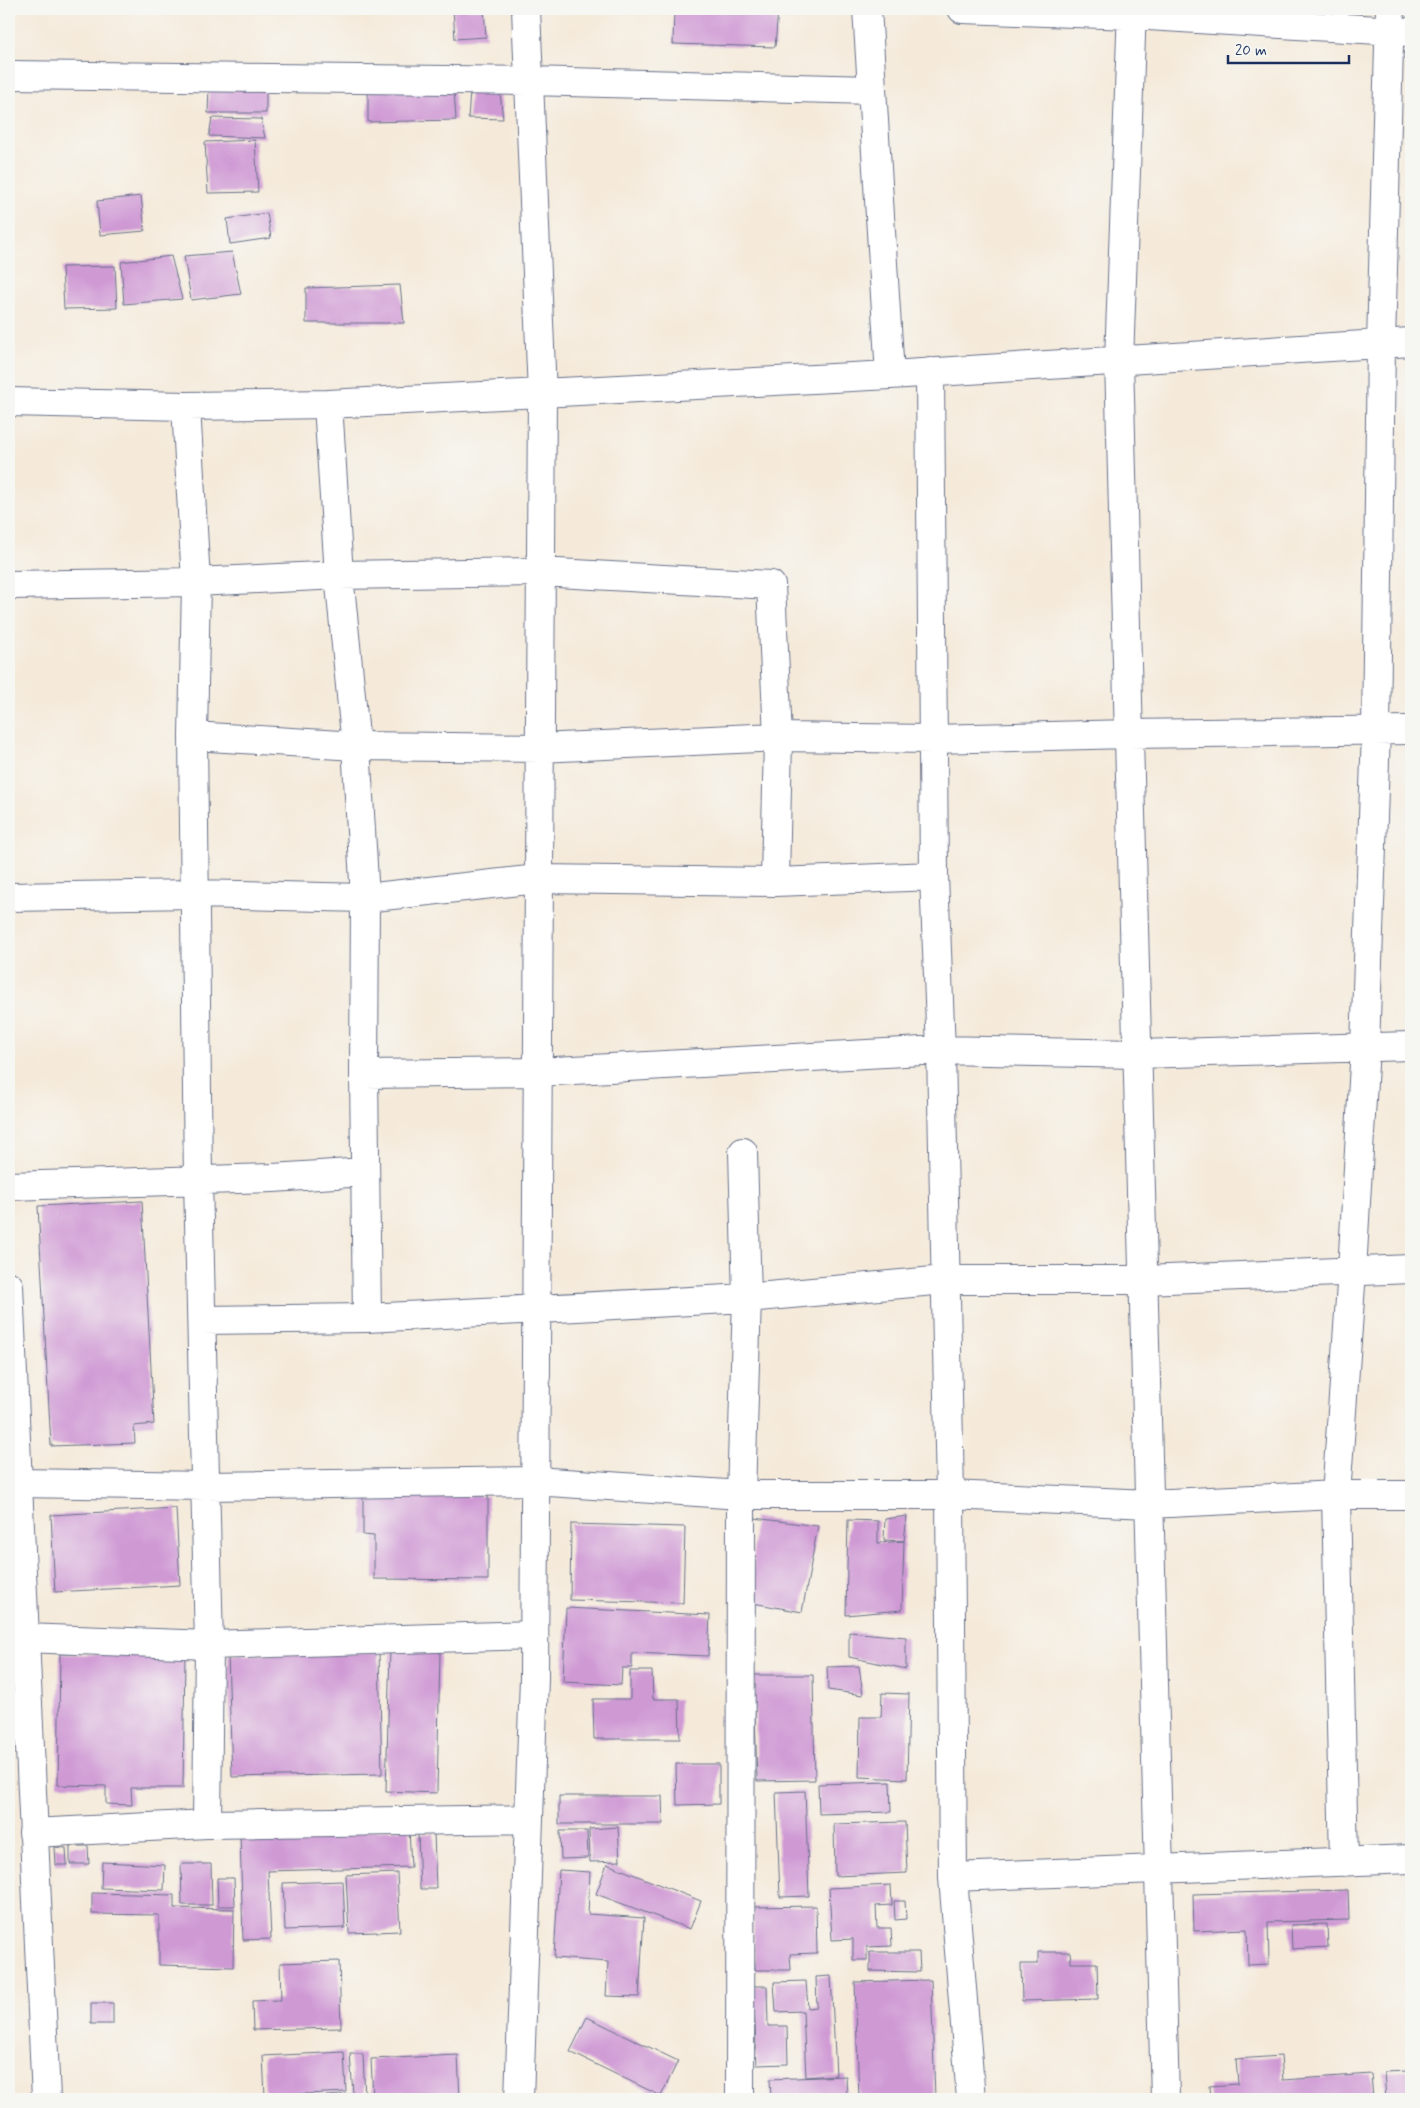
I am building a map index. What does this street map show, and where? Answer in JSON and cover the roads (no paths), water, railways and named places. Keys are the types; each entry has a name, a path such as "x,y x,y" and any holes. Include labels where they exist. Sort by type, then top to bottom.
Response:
{"street":[{"path":"520,2099 534,1635 542,394 526,9"},
{"path":"867,9 890,375"},
{"path":"962,9 1132,12 1397,24 1381,344 1376,731 1365,1047 1336,1495 1344,1862"},
{"path":"1132,12 1119,360 1165,2099"},
{"path":"9,75 529,81 872,90"},
{"path":"9,402 186,406 328,404 890,375 1411,342"},
{"path":"930,372 934,876 941,1050 950,1495 952,1877 971,2099"},
{"path":"328,404 339,574 356,746 365,898 364,1074 367,1318"},
{"path":"186,406 196,582 193,736 198,1180 209,1645 207,1824"},
{"path":"9,585 196,582 339,574 540,572 771,585 778,737 775,882"},
{"path":"193,736 356,746 539,748 778,737 933,739 1411,730"},
{"path":"9,896 195,894 365,898 538,878 775,882 934,876"},
{"path":"364,1074 537,1072 941,1050 1138,1054 1411,1046"},
{"path":"740,2099 741,1495 746,1298 743,1152"},
{"path":"9,1186 365,1172"},
{"path":"202,1320 367,1318 746,1298 945,1280 1144,1280 1411,1269"},
{"path":"9,1286 18,1483 15,1551 24,1638 46,2099"},
{"path":"18,1483 206,1486 535,1481 741,1495 950,1495 1149,1504 1336,1495 1411,1495"},
{"path":"24,1638 209,1645 534,1635"},
{"path":"33,1833 207,1824 529,1819"},
{"path":"952,1877 1411,1859"}]}
